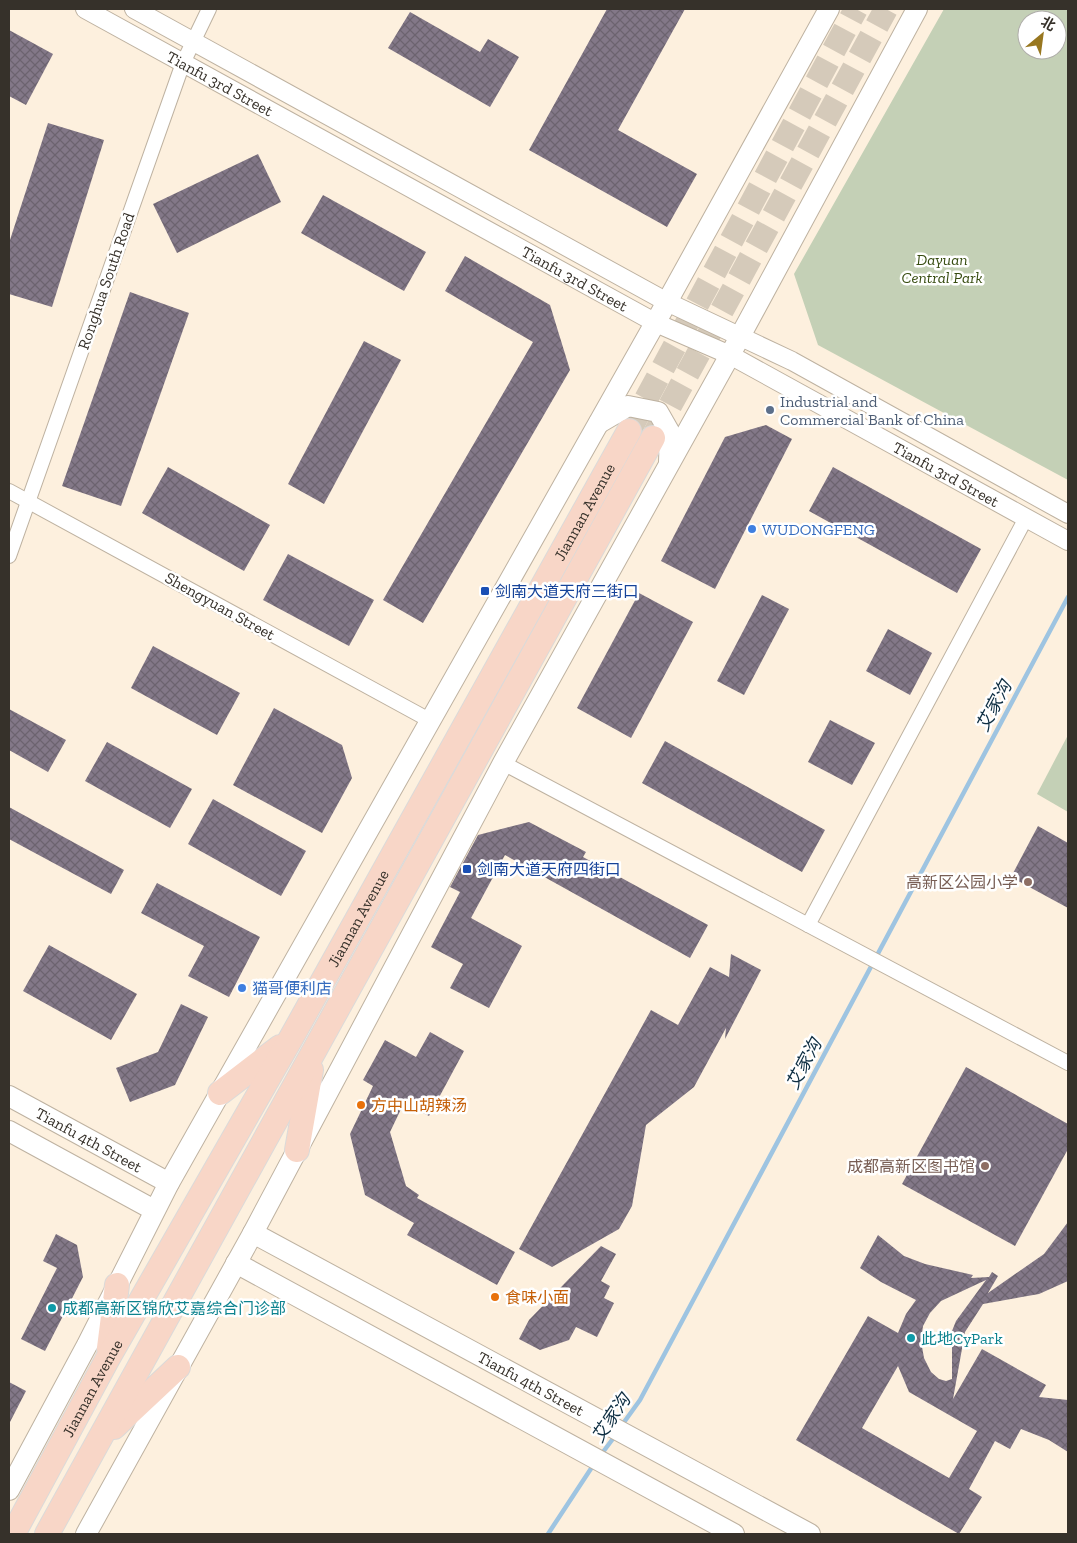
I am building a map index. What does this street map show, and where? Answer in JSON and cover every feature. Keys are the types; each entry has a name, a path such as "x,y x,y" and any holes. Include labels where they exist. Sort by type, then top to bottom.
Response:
{"highway":[{"name":"Jiannan Avenue","path":"13,1534 108,1358 290,1040 629,431"},
{"name":"Jiannan Avenue","path":"47,1534 653,438"},
{"path":"220,1093 290,1040"},
{"path":"297,1150 315,1052"},
{"path":"108,1358 117,1285"},
{"path":"98,1442 178,1367"}],"main road":[{"path":"9,1490 117,1285 168,1183 656,323 829,9"},
{"path":"86,1534 253,1233 503,763 730,355 739,335 917,9"},
{"path":"598,424 628,406 658,412 670,433 668,467"},
{"name":"Tianfu 4th Street","path":"9,1096 168,1183"},
{"name":"Tianfu 4th Street","path":"9,1131 154,1210"},
{"name":"Tianfu 4th Street","path":"253,1233 810,1534"},
{"path":"236,1263 734,1534"}],"street":[{"name":"Tianfu 3rd Street","path":"85,9 656,323 730,355 1068,541"},
{"name":"Tianfu 3rd Street","path":"134,9 667,302 792,361 1068,514"},
{"name":"Ronghua South Road","path":"9,556 183,62 192,40 209,9"},
{"name":"Shengyuan Street","path":"9,491 431,721"},
{"path":"808,925 1026,518"},
{"path":"503,763 1068,1063"}],"green space":[{"name":"Dayuan Central Park","path":"944,9 1068,9 1068,480 818,345 794,274"},
{"path":"1068,735 1068,812 1037,794"}],"building":[{"path":"607,9 685,9 618,130 697,174 667,227 529,150"},
{"path":"410,12 480,52 488,39 519,57 490,107 388,48"},
{"path":"9,30 53,54 26,105 9,96"},
{"path":"48,123 104,140 52,307 9,294 9,243"},
{"path":"258,154 281,202 177,253 153,204"},
{"path":"323,195 426,252 404,291 301,233"},
{"path":"465,256 550,305 570,370 423,623 383,600 533,342 445,291"},
{"path":"130,292 189,313 121,506 62,486"},
{"path":"364,341 401,360 324,504 288,484"},
{"path":"766,425 792,439 715,589 661,561 725,437"},
{"path":"168,467 270,525 244,571 142,513"},
{"path":"833,467 981,549 957,593 809,511"},
{"path":"288,554 374,600 349,646 263,600"},
{"path":"639,593 693,622 631,738 577,708"},
{"path":"762,595 789,609 744,695 717,681"},
{"path":"888,629 932,653 910,695 866,671"},
{"path":"153,646 240,693 217,735 131,688"},
{"path":"274,708 342,745 352,778 322,833 233,785"},
{"path":"9,709 66,740 48,772 9,750"},
{"path":"830,720 875,743 852,785 808,762"},
{"path":"665,741 825,830 802,872 642,783"},
{"path":"107,742 192,789 170,828 85,781"},
{"path":"213,799 306,851 281,896 188,844"},
{"path":"9,807 124,870 111,894 9,839"},
{"path":"529,822 586,852 583,857 708,925 690,958 505,855 471,918 522,946 489,1008 450,988 463,964 431,947 460,892 450,887 478,835"},
{"path":"1038,826 1068,843 1068,908 1011,877"},
{"path":"157,883 260,937 229,997 188,976 204,946 141,913"},
{"path":"49,945 137,994 111,1040 23,991"},
{"path":"731,954 761,970 725,1039 726,1028 694,1087 646,1125 632,1206 619,1229 552,1267 519,1249 651,1010 678,1025 710,967 729,977"},
{"path":"181,1004 208,1017 175,1085 130,1102 116,1068 158,1052"},
{"path":"430,1032 464,1051 429,1116 404,1103 390,1132 406,1186 419,1195 417,1198 515,1252 497,1285 407,1235 414,1223 365,1195 350,1134 373,1086 363,1080 385,1040 416,1057"},
{"name":"成都高新区图书馆","path":"966,1067 1068,1124 1068,1149 1015,1246 902,1184"},
{"path":"1068,1222 1068,1281 1039,1294 983,1304 965,1332 953,1399 982,1349 1046,1385 1039,1397 1068,1400 1068,1452 1049,1440 1021,1429 1010,1449 995,1441 969,1489 982,1497 959,1534 796,1440 868,1316 898,1333 906,1314 916,1300 881,1282 860,1268 878,1235 904,1256 925,1264 973,1275 971,1278 989,1277 992,1272 998,1276 988,1293 1044,1254","holes":["986,1280 956,1321 952,1331 952,1379 946,1381 939,1379 931,1372 924,1358 921,1341 923,1326 930,1313 941,1301","898,1366 909,1392 977,1431 949,1478 862,1428"]},
{"name":"成都高新区锦欣艾嘉综合门诊部","path":"56,1234 77,1245 83,1277 45,1351 21,1339 57,1268 43,1261"},
{"path":"601,1246 616,1254 601,1281 610,1286 604,1298 614,1303 597,1337 576,1327 569,1340 540,1350 519,1339 529,1320"},
{"path":"9,1382 26,1391 9,1424"}],"waterway":[{"name":"艾家沟","path":"622,1425 640,1400 1068,597"},
{"name":"艾家沟","path":"600,1456 615,1436"},
{"name":"艾家沟","path":"548,1534 594,1464"}],"tunnel":[{"path":"629,431 856,9"},
{"path":"653,437 886,9"}],"place":[{"name":"Industrial and Commercial Bank of China","path":"770,410"},
{"name":"WUDONGFENG","path":"752,529"},
{"name":"剑南大道天府三街口","path":"485,591"},
{"name":"剑南大道天府四街口","path":"467,869"},
{"name":"高新区公园小学","path":"1028,882"},
{"name":"猫哥便利店","path":"242,988"},
{"name":"方中山胡辣汤","path":"361,1105"},
{"name":"成都高新区图书馆","path":"985,1166"},
{"name":"食味小面","path":"495,1297"},
{"name":"成都高新区锦欣艾嘉综合门诊部","path":"52,1308"},
{"name":"此地CyPark","path":"911,1338"}]}
